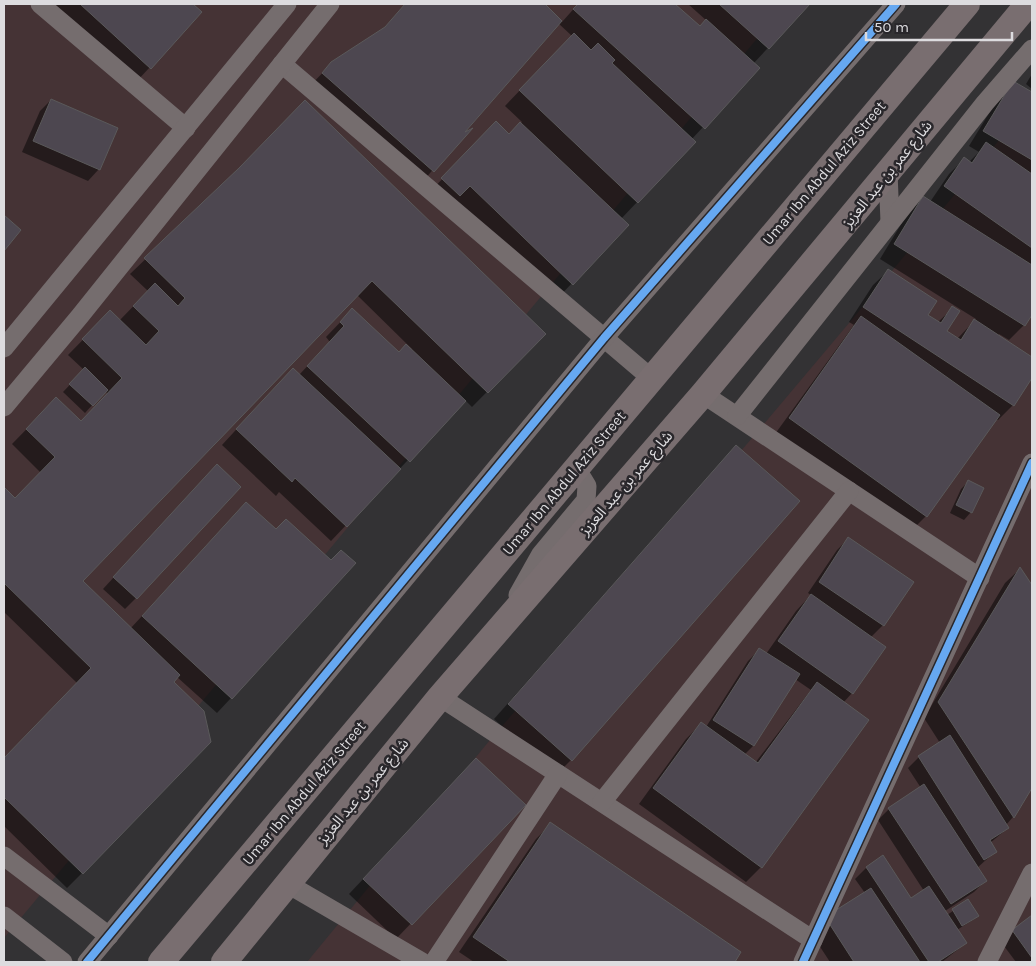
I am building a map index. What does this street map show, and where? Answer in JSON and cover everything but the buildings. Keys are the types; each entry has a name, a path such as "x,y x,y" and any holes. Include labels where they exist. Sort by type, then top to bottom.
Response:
{"main road":[{"name":"Umar Ibn Abdul Aziz Street","path":"161,962 967,4"},
{"name":"شارع عمر بن عبد العزيز","path":"224,962 286,883 440,697 703,394 1028,4"}],"street":[{"path":"40,4 186,128"},
{"path":"4,348 287,4"},
{"path":"4,407 80,316 330,4"},
{"path":"87,962 604,338 896,4"},
{"path":"737,416 985,103 1032,49"},
{"path":"282,64 651,378"},
{"path":"888,172 890,222"},
{"path":"703,394 980,578"},
{"path":"496,633 541,554 586,500 587,486 576,468"},
{"path":"805,961 980,578 1031,472"},
{"path":"602,802 849,491"},
{"path":"440,697 813,940"},
{"path":"434,962 558,774"},
{"path":"4,856 109,936"},
{"path":"987,962 1032,873"},
{"path":"286,883 422,962"},
{"path":"4,916 63,962"},
{"path":"179,962 197,920"}],"shaded area":[{"path":"4,4 786,4 4,938"},
{"path":"1032,100 1032,962 307,962 490,740 753,437 860,310"}],"cycle path":[{"path":"87,962 604,338 896,4"},
{"path":"803,962 1032,463"}]}
